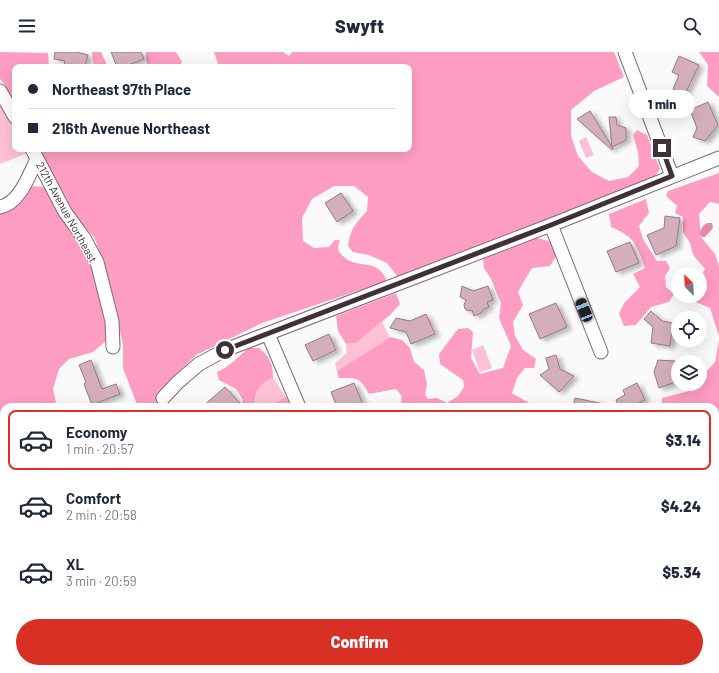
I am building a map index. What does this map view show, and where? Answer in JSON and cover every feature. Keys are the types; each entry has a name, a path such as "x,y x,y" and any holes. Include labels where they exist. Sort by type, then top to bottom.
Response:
{"street":[{"path":"625,52 672,176"},
{"path":"0,91 12,112"},
{"path":"0,207 9,204 15,199 35,154"},
{"name":"212th Avenue Northeast","path":"35,154 65,212 84,238 97,262 112,321 113,347"},
{"path":"163,398 178,382 199,364 225,350 551,225 719,158"},
{"path":"551,225 601,352"},
{"path":"268,334 296,403"}],"shaded area":[{"path":"0,52 48,53 49,64 12,64 12,99 5,85 0,79"},
{"path":"92,52 101,52 107,64 94,64"},
{"path":"146,52 176,52 182,62 181,64 147,64"},
{"path":"214,52 283,52 289,56 292,52 614,52 624,77 594,91 571,110 571,136 578,156 592,172 609,181 628,177 639,166 638,152 633,135 637,130 647,135 660,169 652,180 398,277 387,263 369,255 353,252 348,246 350,235 354,227 367,211 368,197 354,186 334,186 312,199 302,218 303,241 314,248 329,247 335,240 340,240 338,249 343,256 354,263 377,268 382,272 387,281 262,323 196,355 156,394 164,403 136,403 123,368 123,345 105,266 94,237 77,218 40,152 412,152 412,64 218,64"},
{"path":"699,52 719,52 719,97 707,86 708,65"},
{"path":"2,103 12,123 12,152 28,153 0,164 0,104"},
{"path":"586,137 594,155 586,158 579,141"},
{"path":"719,173 719,204 710,202 699,214 701,237 715,254 719,266 719,336 710,308 698,303 707,303 707,267 703,267 693,255 690,243 683,232 683,217 675,213 677,206 666,196 668,191"},
{"path":"33,186 44,187 50,194 92,263 108,323 106,341 93,352 69,359 59,369 53,389 56,403 0,403 0,210 22,197"},
{"path":"646,199 649,213 639,226 643,239 657,261 666,261 670,268 665,276 666,287 671,291 671,299 669,302 651,307 636,325 624,326 619,314 624,303 640,287 633,274 645,268 640,253 630,238 611,227 609,214"},
{"path":"707,223 712,223 713,228 705,237 702,237 699,233 703,226"},
{"path":"537,238 549,241 557,255 550,266 532,268 518,292 523,305 513,322 515,336 523,350 536,359 534,368 525,368 517,378 512,393 529,403 447,403 458,396 464,387 463,380 440,364 439,354 458,329 468,328 473,332 471,358 480,374 503,368 511,346 499,318 501,303 491,279 484,268 483,259"},
{"path":"396,293 400,304 390,315 356,343 346,344 338,331 336,316"},
{"path":"382,322 390,338 337,371 335,363 347,353 346,344 356,343"},
{"path":"391,337 402,340 410,348 414,362 424,370 427,384 425,395 428,399 437,398 447,403 402,403 401,395 396,389 369,394 360,381 350,378 339,378 337,371"},
{"path":"719,340 719,403 662,403 662,398 689,391 707,391 707,371 715,362"},
{"path":"483,345 492,368 480,372 472,350"},
{"path":"249,348 259,348 268,358 272,369 273,378 261,386 257,392 254,403 243,403 243,400 236,389 219,380 217,372 230,364"},
{"path":"273,378 286,397 275,403 254,403 257,392 264,383"},
{"path":"286,397 289,403 275,403"}],"building":[{"path":"55,52 76,52 88,55 86,64 64,64 65,61 54,59"},
{"path":"111,52 141,52 144,59 132,64 116,64"},
{"path":"679,56 699,65 685,94 673,89 679,75 672,72"},
{"path":"708,102 718,125 705,141 693,137 697,128 690,110"},
{"path":"590,111 613,148 612,150 577,119"},
{"path":"609,117 616,117 617,125 626,128 626,140 612,147"},
{"path":"341,193 353,211 337,222 325,203"},
{"path":"665,216 680,218 676,246 656,255 647,235 664,228"},
{"path":"630,242 639,263 616,272 607,251"},
{"path":"462,286 473,291 488,286 493,300 487,302 489,307 474,316 472,310 468,311 465,309 464,305 466,300 460,297"},
{"path":"556,303 567,327 540,339 529,314"},
{"path":"651,311 662,321 671,323 670,346 651,343 653,327 644,319"},
{"path":"426,314 435,334 411,344 406,332 390,328 396,318 410,321"},
{"path":"329,334 336,350 313,361 305,345"},
{"path":"556,355 560,369 574,376 559,392 540,375 549,369 546,358"},
{"path":"91,360 102,389 116,384 120,394 97,403 91,403 84,384 86,382 79,365"},
{"path":"658,360 671,361 671,384 659,388 654,372"},
{"path":"354,383 362,403 335,403 331,392"},
{"path":"637,383 645,400 639,403 617,403 616,400 625,395 623,390"},
{"path":"225,387 240,403 207,403"},
{"path":"575,398 599,403 574,403"}],"route":[{"path":"225,350 551,225 672,176 662,148"}]}
